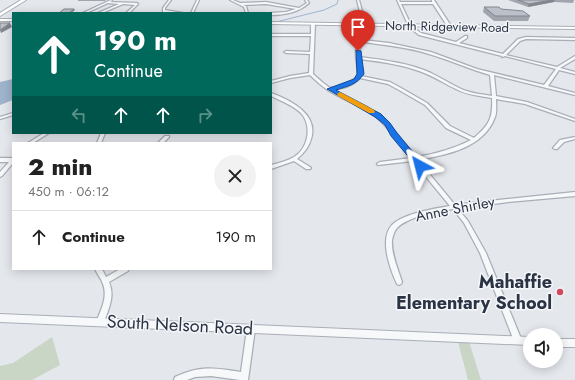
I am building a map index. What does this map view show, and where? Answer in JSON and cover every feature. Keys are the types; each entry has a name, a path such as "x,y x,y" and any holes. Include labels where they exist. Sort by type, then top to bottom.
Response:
{"main road":[{"path":"0,11 18,0"},
{"path":"0,17 24,0"},
{"path":"0,17 12,19"},
{"name":"North Ridgeview Road","path":"273,24 575,29"},
{"name":"North Ridgeview Road","path":"411,26 575,29"}],"street":[{"path":"86,12 114,0"},
{"path":"170,0 164,8 164,11 173,12"},
{"path":"192,12 198,0"},
{"path":"231,0 250,8"},
{"path":"235,0 246,8 247,12"},
{"path":"272,14 287,13 300,9 308,3 306,0"},
{"path":"330,89 351,83 360,74 358,48 366,33 358,0"},
{"path":"432,0 449,26"},
{"path":"398,1 434,3"},
{"path":"398,1 411,26 420,34 458,42 503,56 575,73"},
{"path":"109,2 137,4 128,12"},
{"path":"241,4 270,3 300,9"},
{"path":"102,12 122,4"},
{"path":"313,25 311,53 312,74 316,80 378,116 388,124 394,134 466,222 483,253 518,341"},
{"path":"272,35 312,34"},
{"path":"458,42 466,37"},
{"path":"503,56 520,40 526,38 575,39"},
{"path":"361,41 389,44 430,53 492,74 575,94"},
{"path":"286,52 311,53"},
{"path":"546,86 558,69 563,64 575,57"},
{"path":"358,58 387,61 411,67 430,74 458,89 526,103 575,120"},
{"path":"272,82 312,74"},
{"path":"380,164 450,152 474,140 486,131 493,117 492,74"},
{"path":"272,77 276,80"},
{"path":"358,77 389,83 426,104 448,127 474,140"},
{"path":"272,95 294,106 308,120 311,128 310,137 303,149 293,159 287,163 272,167"},
{"path":"0,118 12,114"},
{"path":"32,142 45,134"},
{"path":"161,142 167,136"},
{"path":"555,148 562,142 575,138"},
{"path":"293,159 308,168"},
{"path":"0,160 12,160"},
{"path":"0,175 12,161"},
{"name":"Anne Shirley","path":"399,282 391,258 389,240 394,226 410,217 504,200 536,199 575,194"},
{"path":"99,270 106,280 110,296 100,322"},
{"path":"106,280 124,270"},
{"name":"South Nelson Road","path":"0,318 523,341"},
{"path":"178,380 188,374 210,371 244,378 251,329"},
{"path":"563,343 575,343"}],"green space":[{"path":"52,337 60,365 32,380 0,380 0,366 13,363"},
{"path":"457,338 468,338 481,380 468,380"}],"water":[{"path":"12,79 12,100 0,105 0,82"}],"building":[{"path":"518,0 551,0 529,4"},
{"path":"484,7 499,7 501,9 523,11 530,16 495,16"},
{"path":"64,9 74,9 70,12 60,12"},
{"path":"0,23 10,23 0,30"}],"waterway":[{"path":"276,22 324,10 337,4 338,0"}],"slow traffic":[{"path":"340,94 371,112"}],"place":[{"name":"Mahaffie Elementary School","path":"560,292"}],"route":[{"path":"358,51 360,74 356,80 330,89 378,116 388,124 394,134 420,166"}]}
